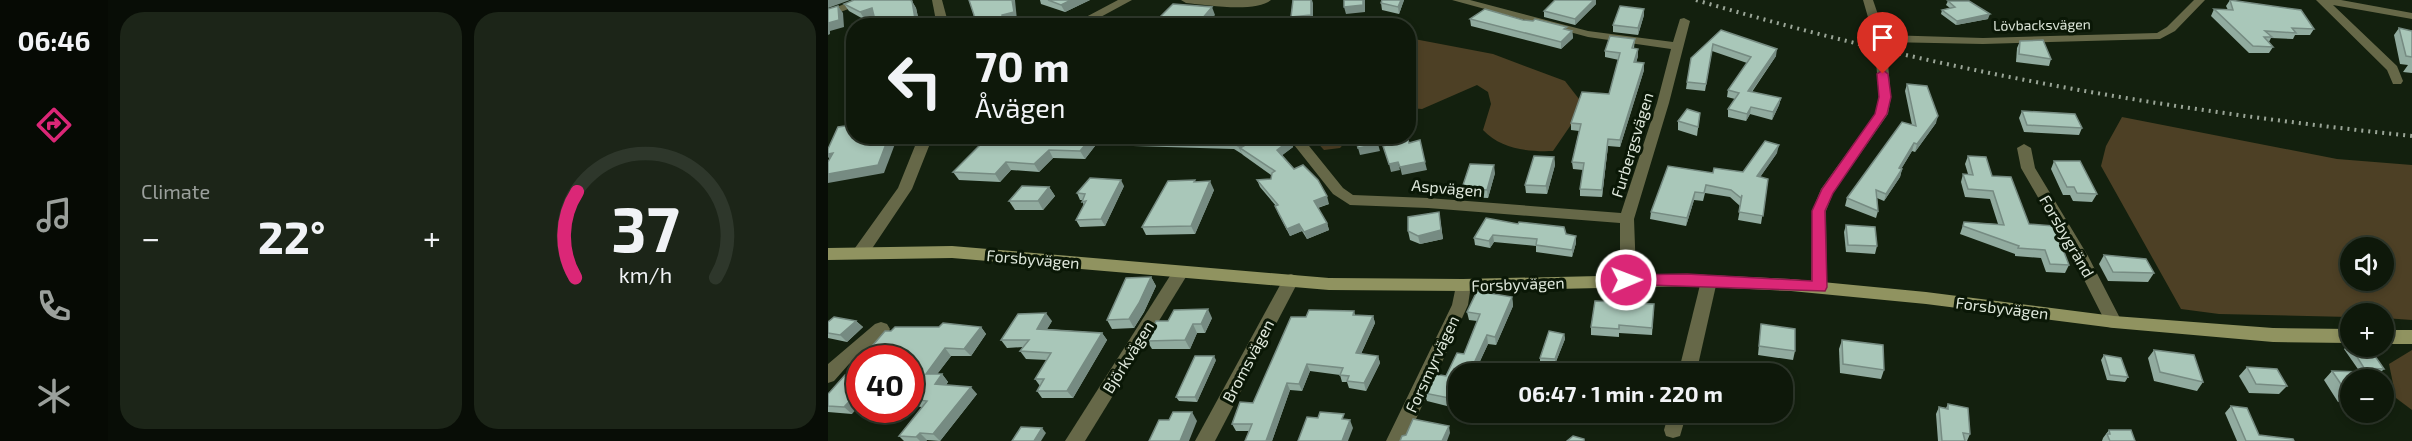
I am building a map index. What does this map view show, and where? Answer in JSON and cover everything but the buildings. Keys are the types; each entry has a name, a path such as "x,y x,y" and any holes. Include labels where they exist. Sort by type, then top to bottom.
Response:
{"street":[{"path":"828,14 866,0"},
{"path":"938,0 941,18"},
{"path":"1090,18 1127,0"},
{"path":"1186,0 1232,4 1266,0"},
{"path":"1457,0 1588,34 1677,46"},
{"path":"1819,287 1819,211 1826,192 1881,114 1885,97 1880,38 1868,0"},
{"path":"2322,0 2412,16"},
{"path":"2322,0 2393,69 2397,81"},
{"name":"Lövbacksvägen","path":"1880,38 1983,41 2160,36 2171,29 2193,2"},
{"name":"Furbergsvägen","path":"1626,280 1628,273 1627,219 1663,103 1684,21"},
{"path":"861,252 905,189 923,144"},
{"name":"Aspvägen","path":"1300,144 1338,191 1350,200 1428,203 1627,219"},
{"name":"Forsbygränd","path":"2024,148 2028,168 2080,256 2114,322"},
{"name":"Forsbyvägen","path":"828,254 963,253 1329,284 1462,285 1626,280 1709,281 1819,287 2114,322 2273,334 2340,336"},
{"name":"Björkvägen","path":"1075,441 1181,272"},
{"name":"Bromsvägen","path":"1204,441 1291,280"},
{"path":"1690,363 1709,281"},
{"name":"Forsmyrvägen","path":"1396,441 1460,305 1462,285"},
{"path":"828,376 843,359 880,329"},
{"path":"2394,337 2412,337"}],"shaded area":[{"path":"1416,39 1493,54 1565,81 1579,99 1577,116 1553,151 1515,148 1498,141 1483,130 1491,104 1488,92 1477,85 1422,109 1416,109"},
{"path":"2122,117 2337,159 2412,165 2412,320 2394,319 2394,303 2340,303 2340,317 2219,314 2181,309 2101,166 2106,146"},
{"path":"1318,144 1344,144 1340,148 1324,150"},
{"path":"2412,350 2412,410 2396,398 2394,369 2390,369 2389,364"}],"railway":[{"path":"1696,0 1874,48 2051,85 2230,114 2412,136"}],"route":[{"path":"1626,280 1687,279 1819,287 1817,236 1819,211 1826,192 1881,114 1885,97 1883,74"}]}
